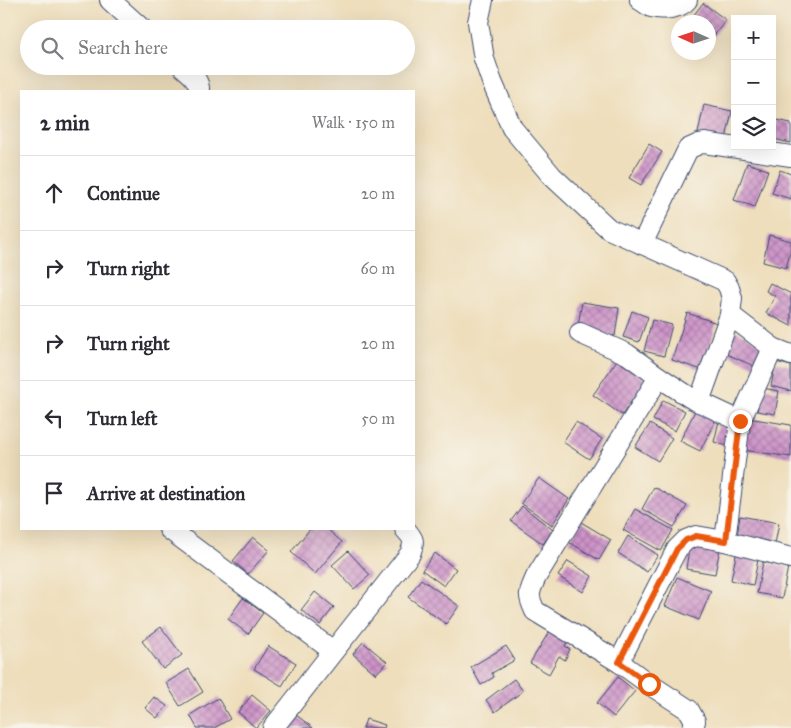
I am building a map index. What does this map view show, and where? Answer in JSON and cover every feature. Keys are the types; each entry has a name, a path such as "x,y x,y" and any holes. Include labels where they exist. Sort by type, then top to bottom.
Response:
{"street":[{"path":"110,0 132,20"},
{"path":"483,0 478,22 484,59 512,128 552,176 609,228 725,281 729,288 732,298 730,315 699,402"},
{"path":"640,0 652,7 674,8 685,3 686,0"},
{"path":"192,75 199,90"},
{"path":"642,244 688,149 704,143 791,156"},
{"path":"726,541 740,421 782,351 730,315"},
{"path":"580,333 627,354 699,402 740,421"},
{"path":"659,377 536,577 529,593 535,611 619,662 689,710 695,721 693,728"},
{"path":"170,530 333,651"},
{"path":"272,728 410,554 414,545 413,537 406,530"},
{"path":"619,662 677,549 686,540 696,536 726,541 791,558"}],"building":[{"path":"703,3 726,20 716,33 716,15 694,15"},
{"path":"704,105 731,111 726,139 698,133"},
{"path":"777,120 791,123 791,143 776,140"},
{"path":"649,144 662,152 641,185 629,178"},
{"path":"747,163 768,170 755,207 734,200"},
{"path":"780,170 791,174 791,199 772,193"},
{"path":"769,235 791,241 786,268 763,262"},
{"path":"770,283 791,294 791,326 766,313 775,296 766,291"},
{"path":"582,302 619,308 615,336 577,331"},
{"path":"632,311 648,317 639,342 623,337"},
{"path":"687,313 717,323 702,370 672,360"},
{"path":"652,320 672,325 664,356 644,351"},
{"path":"727,327 764,344 754,366 717,350"},
{"path":"617,360 646,380 622,415 593,395"},
{"path":"776,362 791,366 791,391 771,386"},
{"path":"762,388 779,391 775,414 757,411"},
{"path":"663,400 685,411 675,431 653,420"},
{"path":"696,409 716,419 700,451 680,441"},
{"path":"720,417 733,420 727,446 714,442"},
{"path":"748,418 791,425 791,457 743,450"},
{"path":"576,422 602,439 589,459 563,442"},
{"path":"650,424 672,438 658,461 635,447"},
{"path":"539,478 569,499 552,525 521,503"},
{"path":"654,487 687,506 674,527 642,509"},
{"path":"522,506 553,530 543,544 511,521"},
{"path":"635,509 673,530 661,551 623,530"},
{"path":"740,516 779,523 775,544 737,537"},
{"path":"581,522 611,540 599,560 569,542"},
{"path":"309,530 328,530 342,542 315,574 291,552"},
{"path":"628,536 658,555 647,572 618,553"},
{"path":"253,537 269,550 248,574 233,561"},
{"path":"690,542 720,548 715,574 686,569"},
{"path":"737,550 759,555 753,585 731,580"},
{"path":"348,551 370,575 354,589 332,565"},
{"path":"435,553 456,569 444,586 422,570"},
{"path":"568,561 592,576 583,592 558,576"},
{"path":"763,562 788,567 782,598 757,593"},
{"path":"677,577 711,591 699,620 665,606"},
{"path":"421,579 459,606 446,624 408,597"},
{"path":"315,592 334,607 320,625 301,610"},
{"path":"243,598 263,613 248,634 228,619"},
{"path":"161,627 182,655 163,669 142,641"},
{"path":"552,627 570,638 565,646 570,649 565,660 559,656 549,674 530,663"},
{"path":"363,642 387,662 376,674 353,654"},
{"path":"268,646 296,663 282,686 254,669"},
{"path":"506,646 515,660 492,673 494,677 481,685 471,667"},
{"path":"189,669 203,692 180,706 166,683"},
{"path":"618,677 635,691 614,717 597,703"},
{"path":"514,679 523,691 495,712 486,700"},
{"path":"252,695 271,711 256,728 238,712"},
{"path":"154,697 167,706 157,718 145,708"},
{"path":"218,698 230,719 214,728 197,728 190,715"},
{"path":"295,714 313,728 284,728"},
{"path":"366,719 385,725 384,728 363,728"}],"route":[{"path":"649,684 619,662 677,549 686,540 696,536 726,541 740,421"}]}
